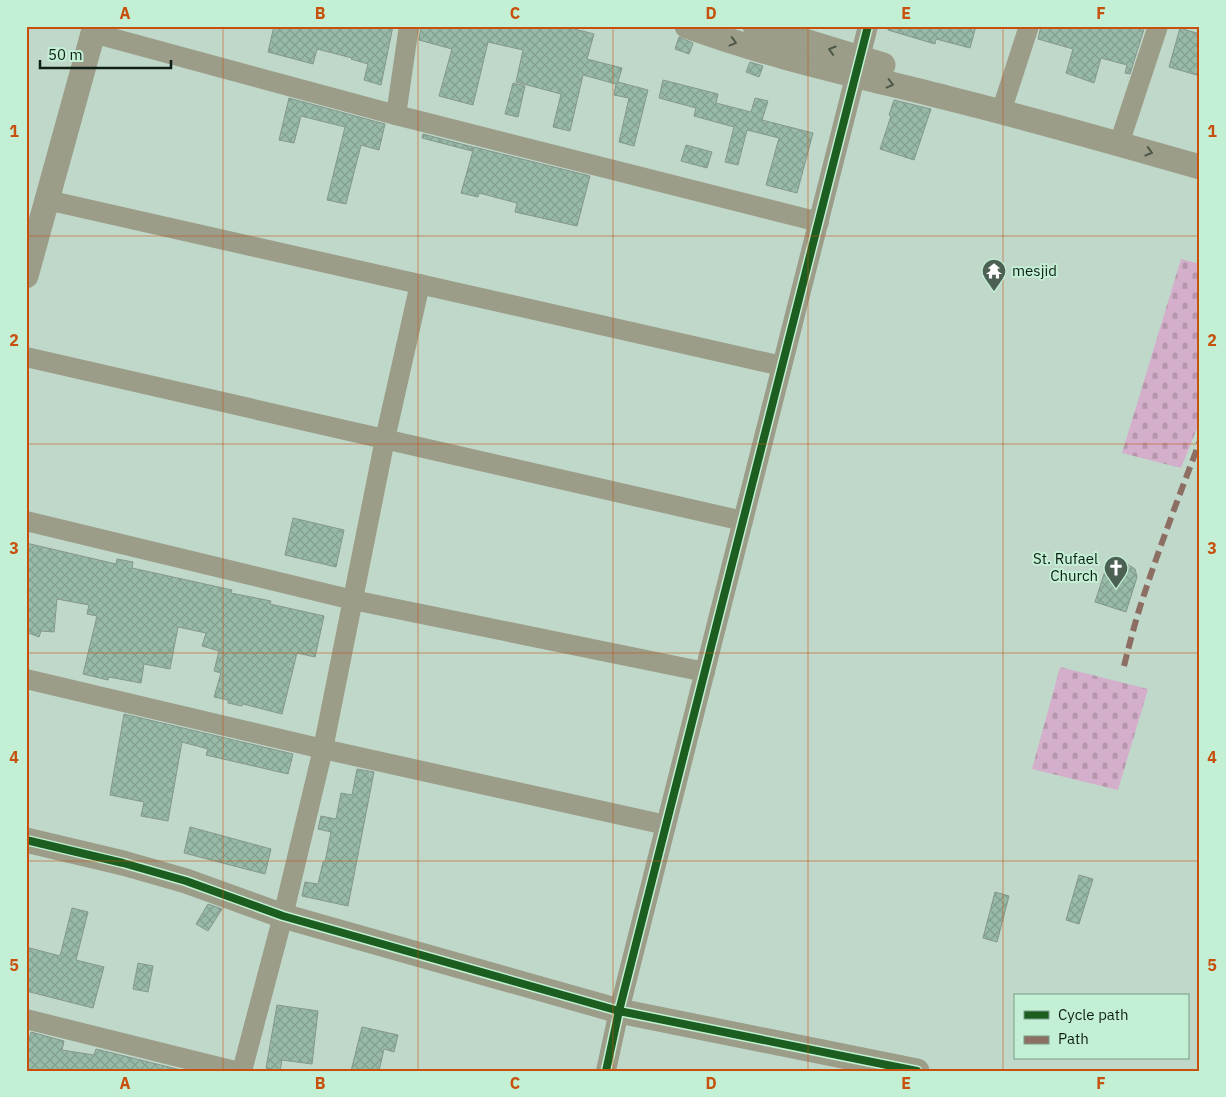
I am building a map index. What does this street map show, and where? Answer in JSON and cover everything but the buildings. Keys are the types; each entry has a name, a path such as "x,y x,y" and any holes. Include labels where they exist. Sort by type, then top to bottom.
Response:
{"street":[{"path":"396,115 409,26"},
{"path":"687,26 726,40 858,67 1121,136 1200,149"},
{"path":"755,26 858,67"},
{"path":"606,1071 619,1011 868,26"},
{"path":"1003,105 1029,26"},
{"path":"1121,136 1158,26"},
{"path":"26,276 94,30 396,115 819,222"},
{"path":"1121,136 1200,167"},
{"path":"47,200 782,366"},
{"path":"242,1071 283,916 323,749 385,439 420,284"},
{"path":"26,357 743,521"},
{"path":"26,521 353,600 705,672"},
{"path":"26,679 323,749 666,825"},
{"path":"26,840 123,863 186,881 283,916 619,1011 858,1065 917,1071"},
{"path":"26,1019 235,1071"}],"green space":[{"path":"1181,259 1200,264 1200,421 1181,468 1122,453"},
{"path":"1060,667 1148,689 1118,790 1032,769"}],"marked path":[{"path":"1124,666 1147,586 1200,441"}],"cycle path":[{"path":"606,1071 619,1011 868,26"},
{"path":"26,840 123,863 186,881 283,916 619,1011 917,1071"}],"place":[{"name":"mesjid","path":"994,292"},
{"name":"St. Rufael Church","path":"1116,589"}]}
